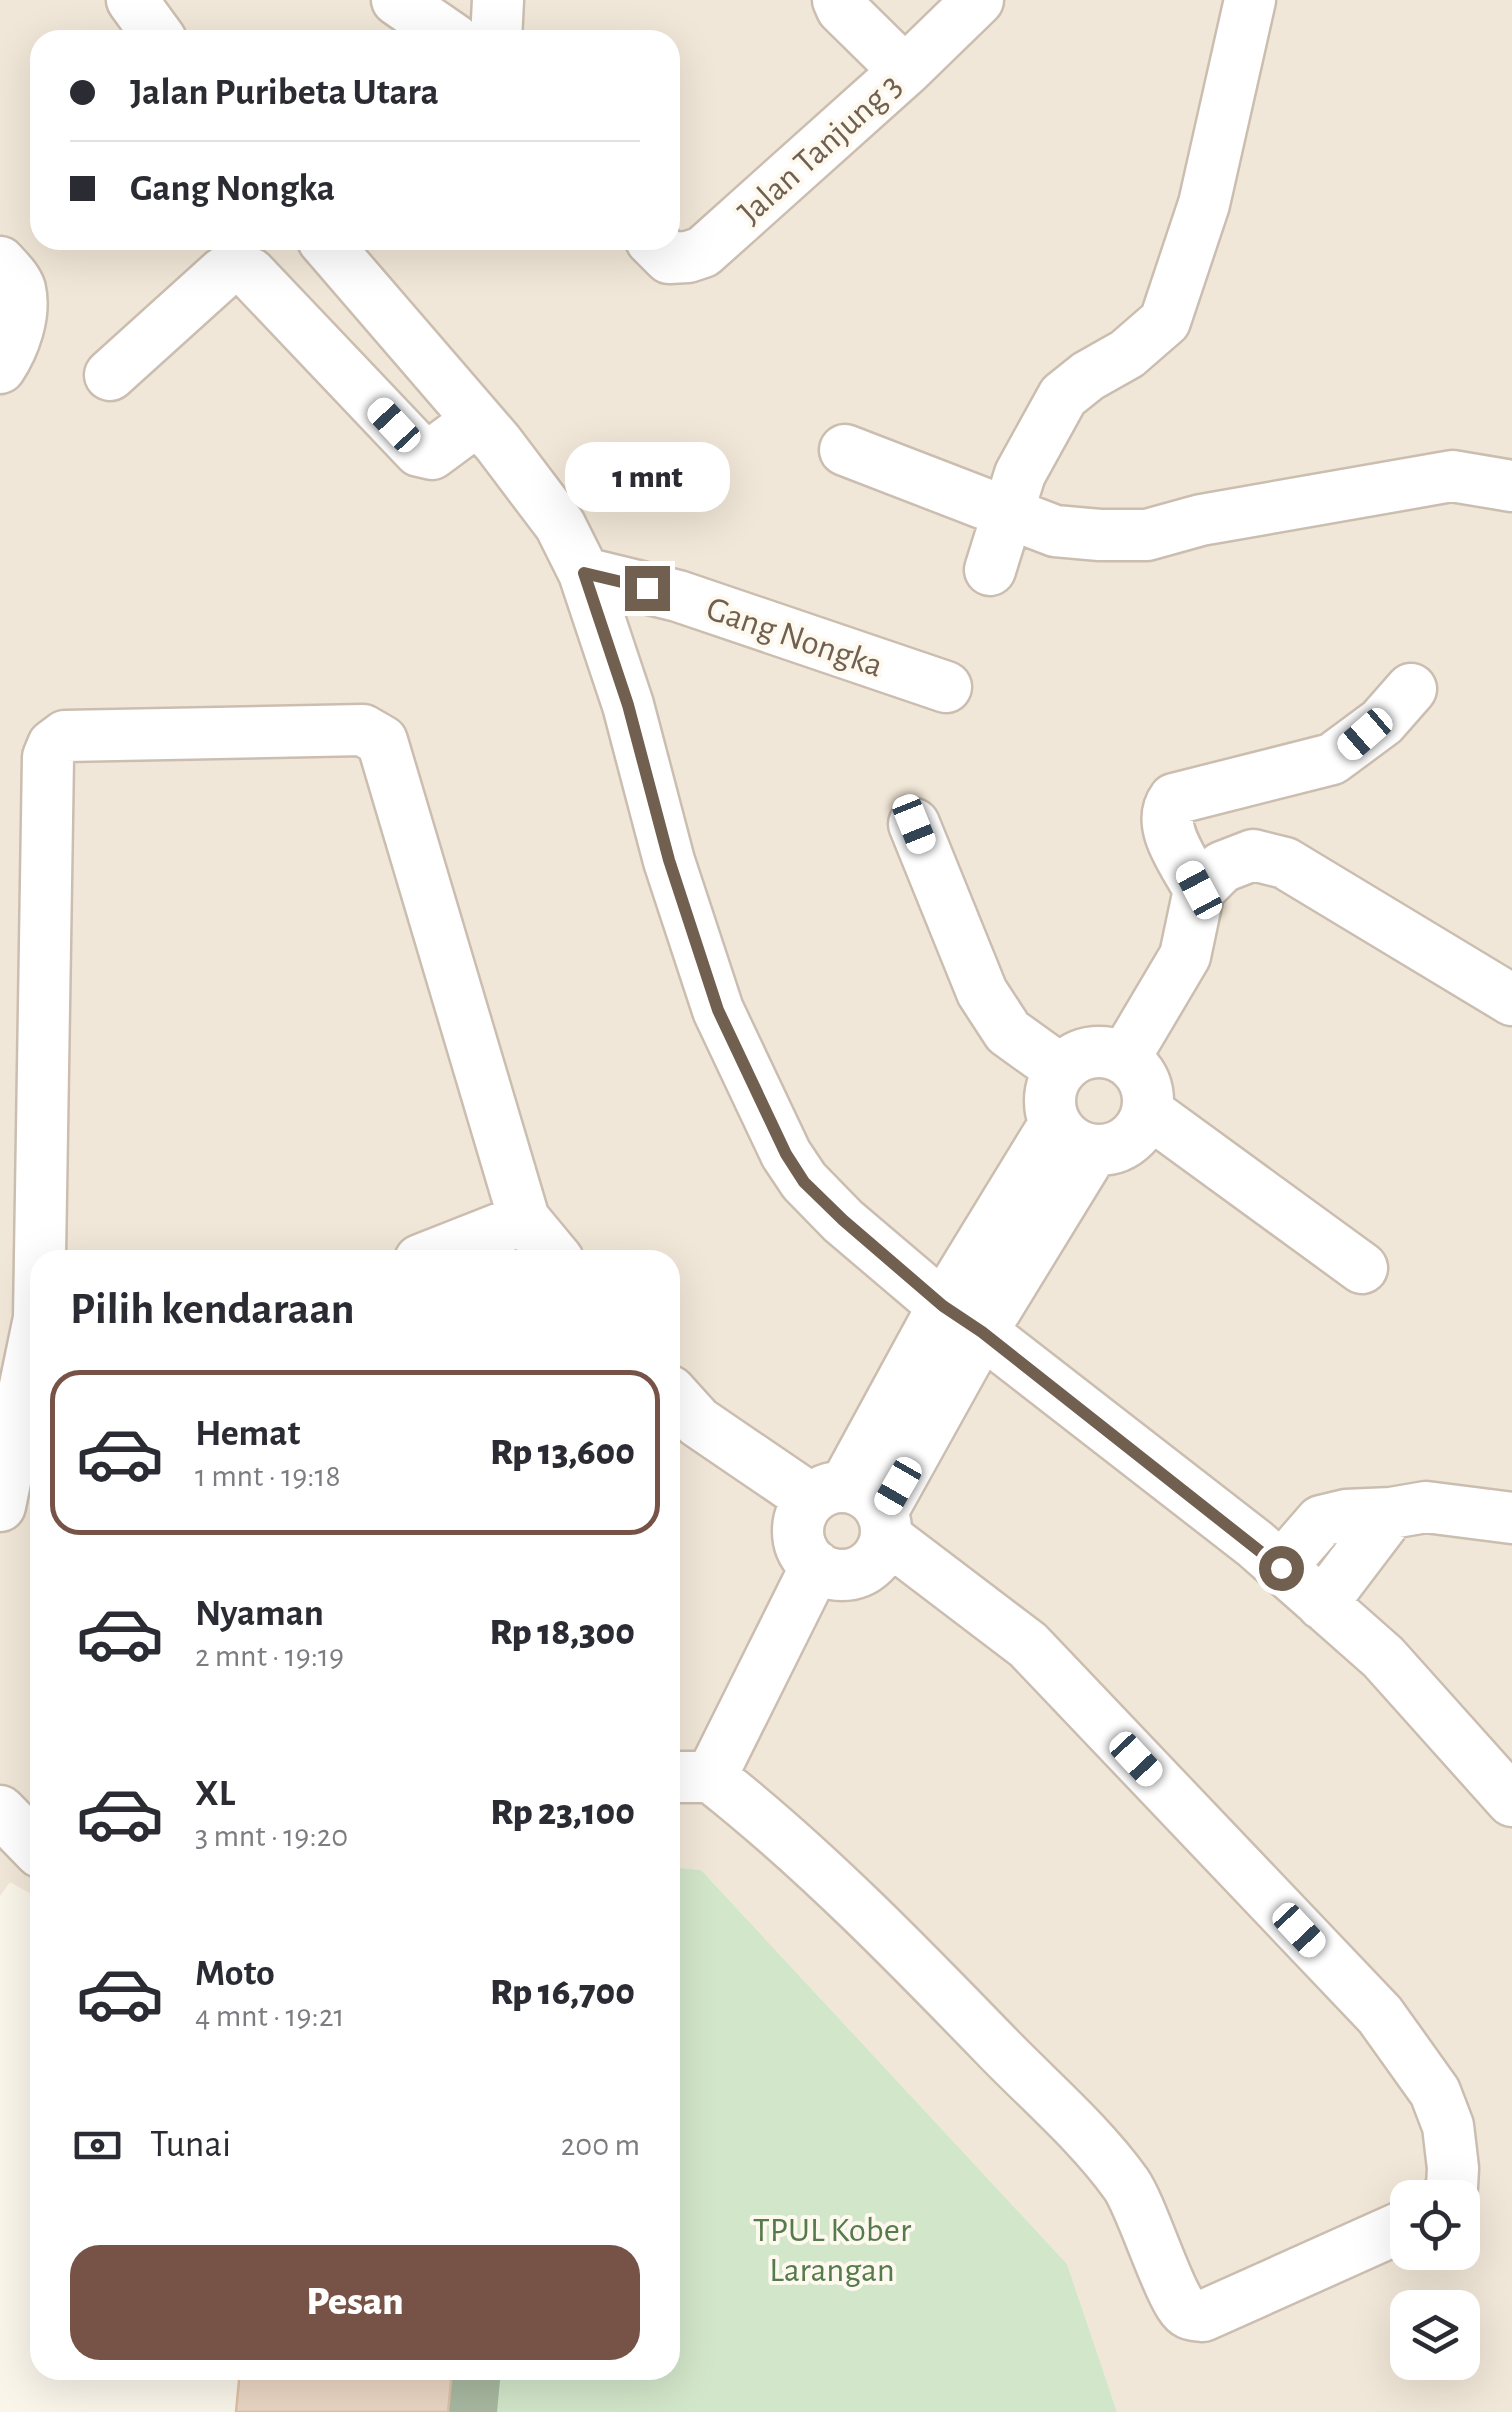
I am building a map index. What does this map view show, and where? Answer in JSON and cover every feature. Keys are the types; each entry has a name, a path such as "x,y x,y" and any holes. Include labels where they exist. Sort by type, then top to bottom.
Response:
{"street":[{"path":"132,0 154,30"},
{"path":"397,0 440,30"},
{"path":"496,30 498,0"},
{"path":"838,0 842,9 905,70"},
{"name":"Jalan Tanjung 3","path":"661,250 669,258 703,252 978,0"},
{"path":"990,570 1006,513 1032,448 1063,396 1088,376 1127,354 1165,321 1204,204 1250,0"},
{"path":"332,250 478,420 560,524 584,573 628,705 669,860 718,1010 786,1154 804,1182 843,1220 963,1319 1281,1568 1383,1657 1512,1801"},
{"path":"0,262 19,285 21,301 19,327 0,368"},
{"path":"110,375 224,272 236,268 250,272 418,451 432,454 478,420"},
{"path":"845,450 1055,531 1100,535 1147,535 1201,520 1452,476 1512,486"},
{"name":"Gang Nongka","path":"584,573 678,596 946,687"},
{"path":"1199,890 1167,829 1166,814 1174,799 1332,759 1382,722 1412,689"},
{"path":"40,1250 48,757 53,745 65,736 363,730 382,741 524,1219 550,1250"},
{"path":"914,824 982,992 1008,1032 1061,1070"},
{"path":"1124,1059 1185,956 1199,890 1222,867 1253,855 1285,863 1512,1000"},
{"path":"1108,1052 1140,1072 1148,1091 1148,1112 1138,1134 1117,1148 1074,1137 1049,1105 1051,1086 1061,1070 1074,1059 1108,1052"},
{"path":"1148,1112 1362,1268"},
{"path":"856,1508 963,1319 1074,1137"},
{"path":"445,1250 524,1219"},
{"path":"0,1506 30,1361"},
{"path":"680,1402 698,1422 856,1508 1028,1645 1380,2015 1435,2092 1448,2126 1453,2180"},
{"path":"1281,1568 1321,1521 1346,1515 1391,1513 1426,1506 1512,1518"},
{"path":"856,1508 881,1552 859,1572 829,1573 816,1566 798,1540 802,1511 856,1508"},
{"path":"1322,1604 1391,1513"},
{"path":"816,1566 691,1777 754,1811 943,1991 1088,2140 1127,2185 1150,2230 1175,2301 1187,2313 1203,2316 1390,2232"},
{"path":"0,1811 30,1842"}],"shaded area":[{"path":"0,0 1512,0 1512,2412 1117,2412 1067,2264 701,1870 680,1868 680,1250 30,1250 30,1893 10,1882 0,1896"}],"green space":[{"name":"TPUL Kober Larangan","path":"680,1868 701,1870 1067,2264 1117,2412 436,2412 439,2380 680,2380"}],"building":[{"path":"239,2380 451,2380 448,2412 236,2412"}],"route":[{"path":"647,588 584,573 628,705 669,860 718,1010 786,1154 804,1182 943,1306 982,1332 1281,1568"}]}
